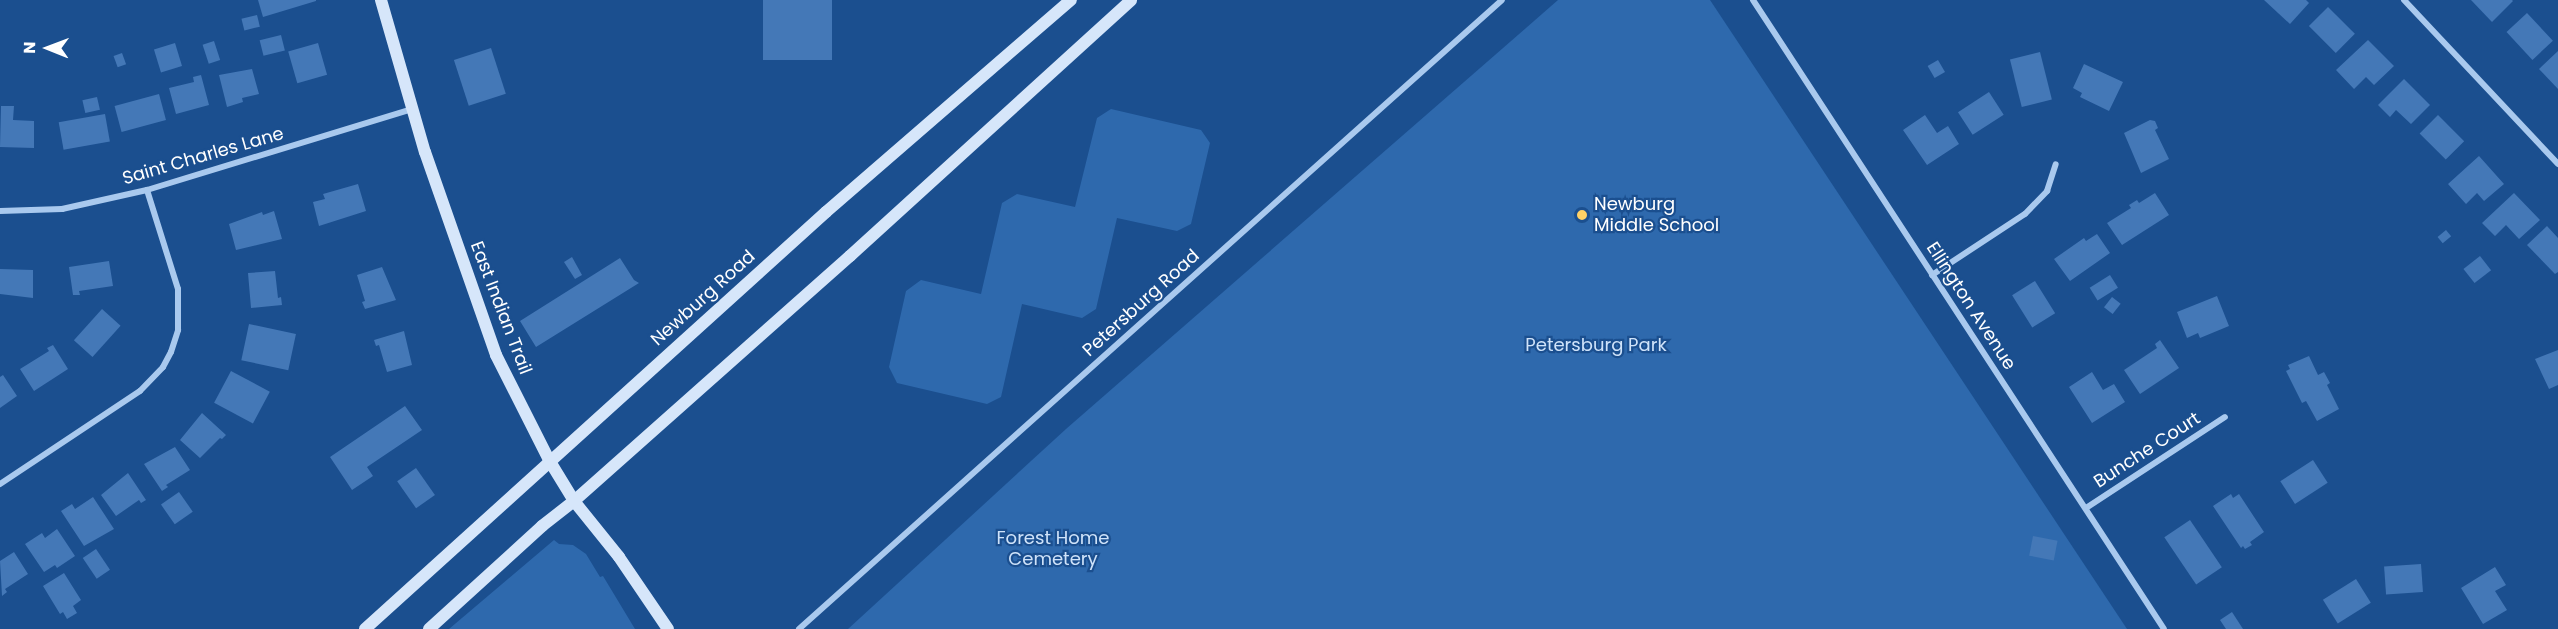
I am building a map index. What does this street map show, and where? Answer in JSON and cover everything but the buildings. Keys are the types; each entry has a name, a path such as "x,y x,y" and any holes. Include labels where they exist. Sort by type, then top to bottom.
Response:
{"main road":[{"name":"East Indian Trail","path":"381,0 412,110 496,355 549,460 574,501 619,557 668,629"},
{"name":"Newburg Road","path":"364,629 826,212 1071,0"},
{"path":"429,629 542,526 574,501 850,256 1131,0"}],"street":[{"name":"Petersburg Road","path":"799,629 1502,0"},
{"name":"Ellington Avenue","path":"1753,0 2164,629"},
{"path":"2404,0 2558,164"},
{"name":"Saint Charles Lane","path":"0,211 62,209 147,190 412,110"},
{"path":"1932,275 2033,207 2047,191 2056,164"},
{"path":"0,484 140,391 163,367 171,352 178,330 180,305 178,289 147,190"},
{"name":"Bunche Court","path":"2085,508 2225,417"}],"green space":[{"name":"Petersburg Park","path":"1558,0 1710,0 2127,629 848,629 1066,429"},
{"path":"1111,109 1201,130 1210,143 1191,224 1177,231 1117,218 1096,309 1082,318 1022,304 1001,397 987,404 897,383 889,367 906,291 921,280 981,294 1002,203 1017,194 1075,207 1097,118"},
{"path":"554,540 559,544 573,545 586,554 600,577 603,576 635,629 449,629"}],"place":[{"name":"Newburg Middle School","path":"1582,215"}],"park label":[{"name":"Forest Home Cemetery","path":"1053,549"}]}
